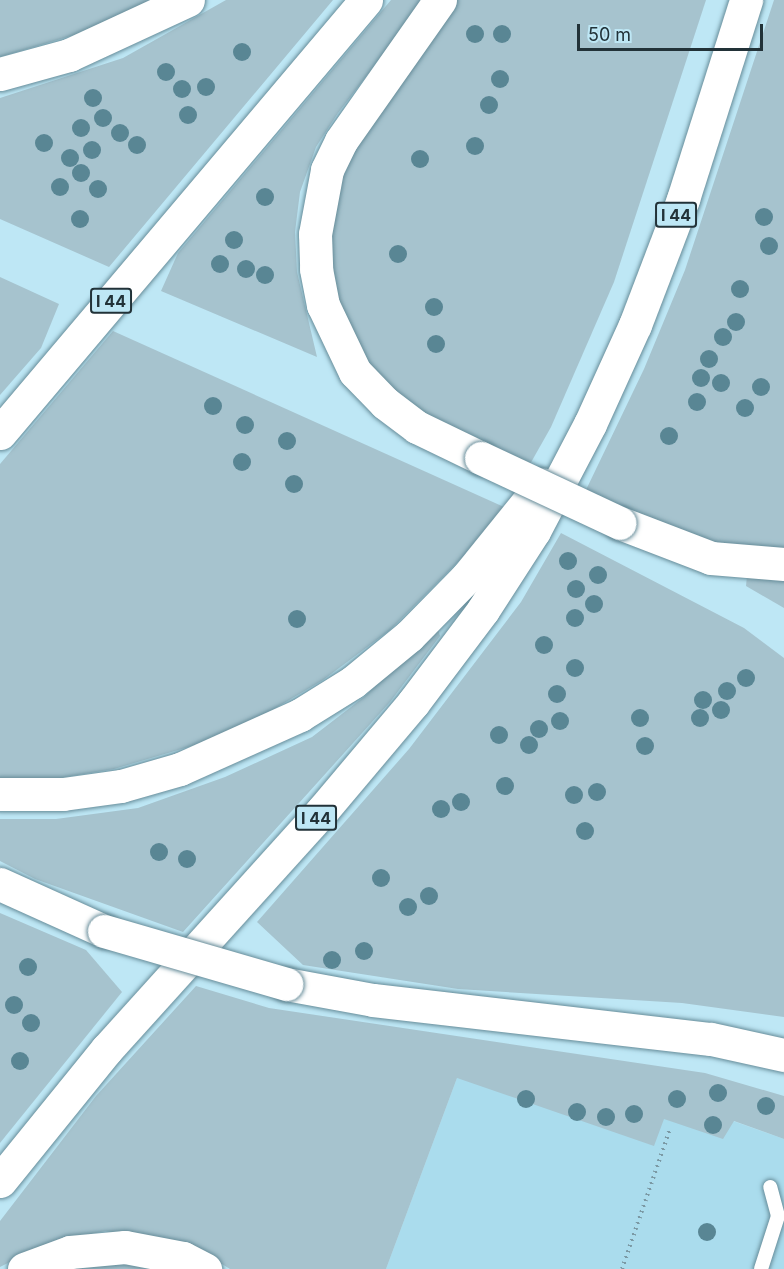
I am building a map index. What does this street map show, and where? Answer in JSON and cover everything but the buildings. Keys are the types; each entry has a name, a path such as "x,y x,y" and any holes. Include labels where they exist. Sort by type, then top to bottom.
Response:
{"highway":[{"path":"0,74 69,55 188,0"},
{"name":"I 44","path":"0,433 366,0"},
{"path":"440,0 341,141 327,170 316,223 316,269 322,305 355,372 385,403 417,427 620,523 711,558 784,564"},
{"name":"I 44","path":"0,1181 107,1049 322,811 413,703 483,610 534,531 590,424 635,325 682,199 746,0"},
{"path":"0,794 63,794 121,786 180,769 243,744 353,682 408,636 467,577 590,424"},
{"path":"0,884 104,931 286,984 431,1007 711,1039 784,1055"},
{"path":"24,1269 70,1252 125,1246 183,1258 205,1269"}],"lane":[{"path":"761,1269 778,1216 770,1187"}],"path":[{"path":"622,1269 670,1129"}],"shaded area":[{"path":"0,0 154,0 74,35 0,57"},
{"path":"226,0 333,0 109,267 0,219 0,98 123,58"},
{"path":"391,0 425,0 338,113 316,147 300,192 295,232 297,272 317,357 161,291 178,253"},
{"path":"455,0 706,0 614,282 551,427 529,466 425,413 382,380 355,348 340,314 331,274 329,235 334,196 349,159"},
{"path":"774,0 784,0 784,555 738,553 585,492 644,369 685,270"},
{"path":"0,277 59,304 41,348 0,395"},
{"path":"113,331 504,507 472,548 390,630 323,680 262,716 195,745 114,769 48,780 0,778 0,464"},
{"path":"561,533 744,628 784,658 784,1017 682,1003 458,989 303,965 257,922 409,749 521,602"},
{"path":"747,576 784,576 784,608 746,586"},
{"path":"437,626 440,636 390,702 183,932 35,879 0,861 0,819 56,819 138,808 225,777 312,737 364,697"},
{"path":"0,913 86,950 122,992 0,1143"},
{"path":"196,986 269,1008 705,1073 784,1096 784,1139 734,1121 723,1139 664,1119 654,1146 457,1078 386,1269 230,1269 193,1246 105,1231 43,1245 0,1267 0,1221 96,1096"},
{"path":"457,1078 733,1121 784,1139 784,1269 386,1269"},
{"path":"92,1260 176,1269 58,1269"}]}
